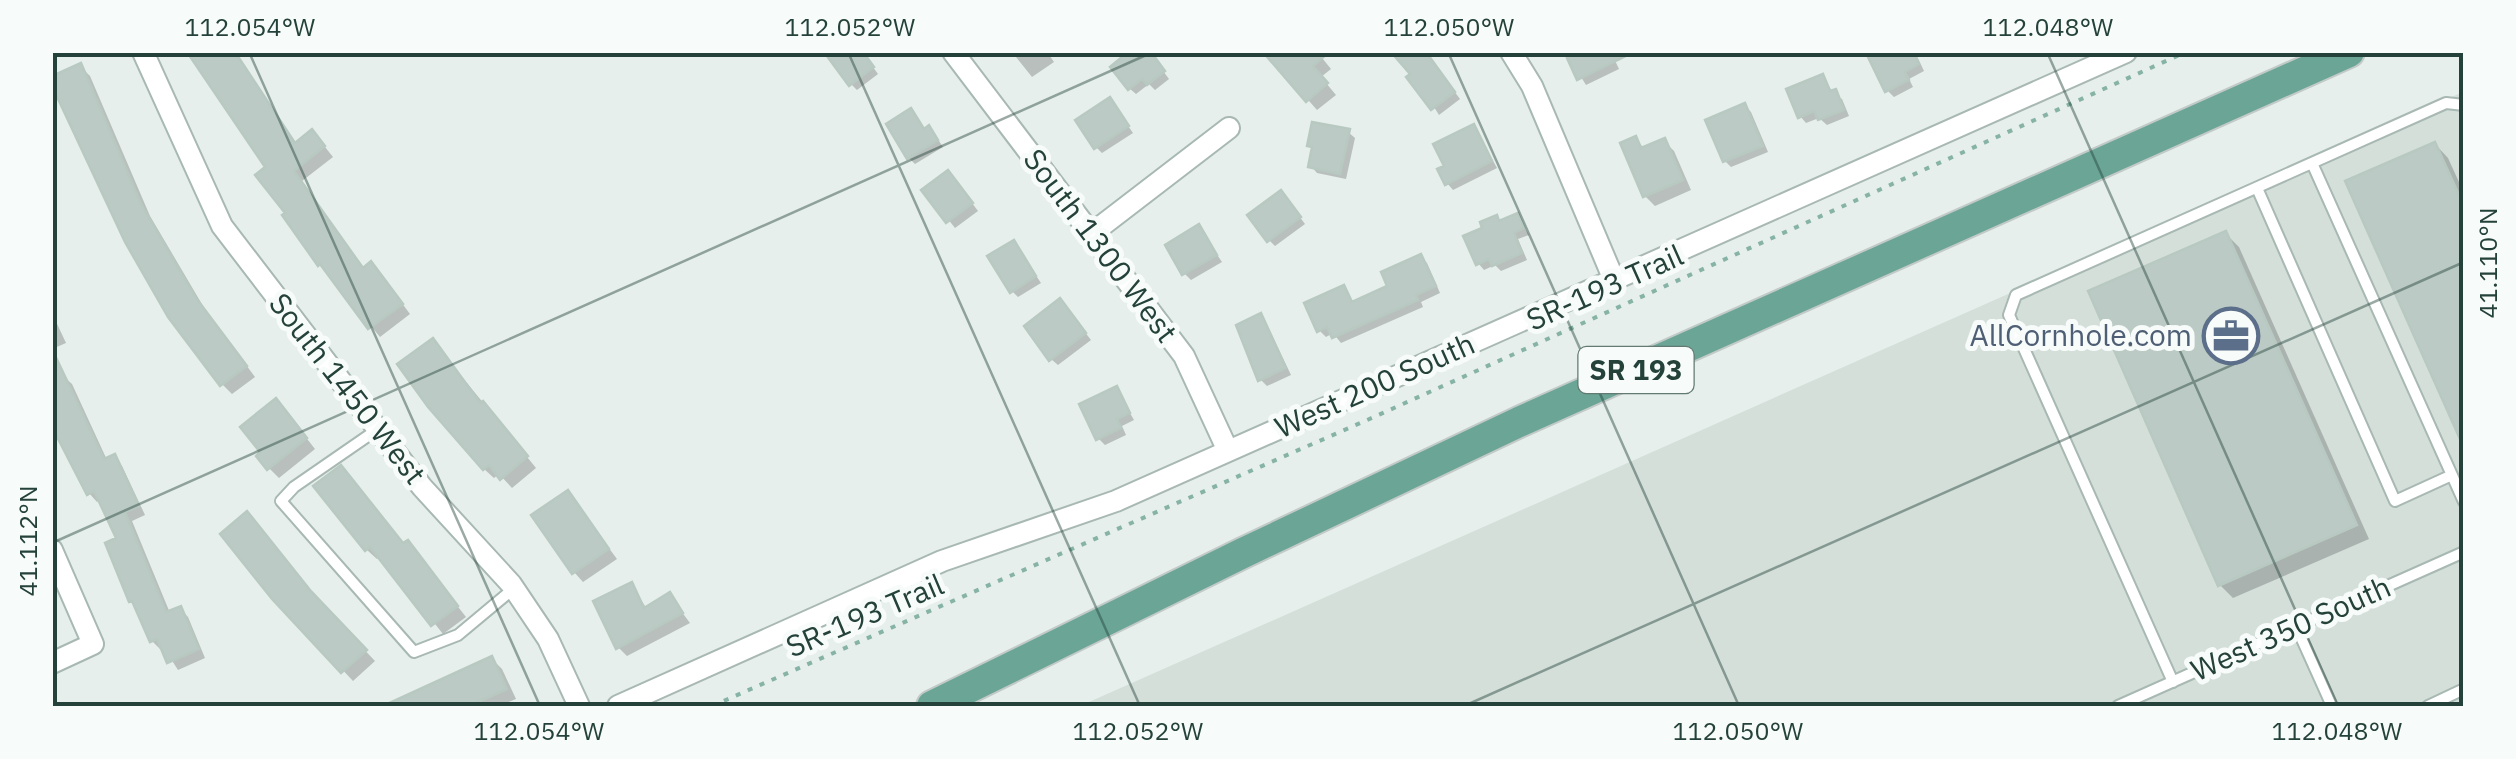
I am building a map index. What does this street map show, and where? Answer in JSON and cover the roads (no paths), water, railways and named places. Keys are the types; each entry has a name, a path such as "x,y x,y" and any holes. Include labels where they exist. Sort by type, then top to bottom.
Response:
{"main road":[{"name":"SR 193","path":"932,706 1519,422 2349,52"}],"street":[{"name":"South 1450 West","path":"142,52 222,226 422,487 514,588 548,639 579,706"},
{"name":"South 1300 West","path":"953,52 1184,356 1228,452"},
{"path":"1512,52 1532,86 1614,280"},
{"name":"West 200 South","path":"618,706 942,561 1116,501 2126,52"},
{"path":"1091,234 1229,128"},
{"path":"52,550 93,644 52,662"}],"lane":[{"path":"2173,682 2009,315 2016,295 2446,103 2464,105"},
{"path":"2312,163 2464,502"},
{"path":"2257,188 2395,501 2452,475"},
{"path":"378,430 294,487 281,501 414,652 458,635 514,588"},
{"name":"West 350 South","path":"2118,706 2464,552"},
{"path":"2296,626 2332,706"},
{"path":"2428,706 2464,689"}],"place":[{"name":"AllCornhole.com","path":"2231,336"}]}
